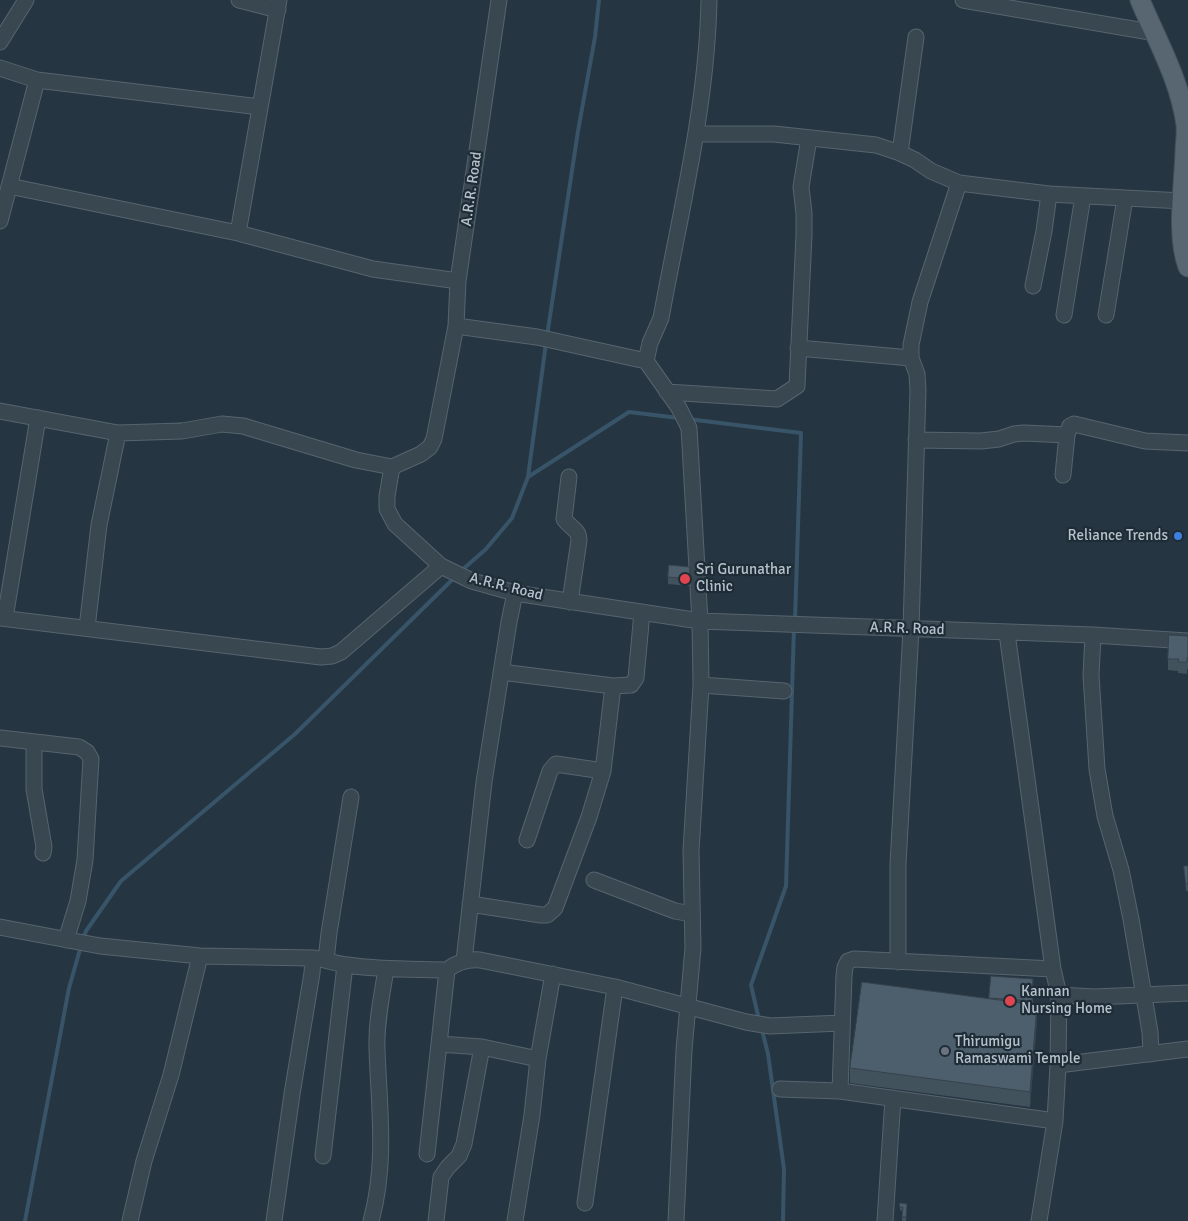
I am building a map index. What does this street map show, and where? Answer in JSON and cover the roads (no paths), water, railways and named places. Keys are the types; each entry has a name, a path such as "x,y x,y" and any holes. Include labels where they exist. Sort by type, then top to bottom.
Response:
{"main road":[{"path":"1140,0 1156,33 1178,88 1186,127 1182,234 1187,259"}],"street":[{"path":"238,233 278,5 239,0"},
{"name":"A.R.R. Road","path":"499,0 458,281 456,326 434,439 430,447 421,454 392,467 387,496 387,509 395,524 445,568 472,581 515,593 570,602 700,621 1093,635 1188,641"},
{"path":"646,361 650,343 661,318 696,134 708,34 709,0"},
{"path":"963,0 1156,33"},
{"path":"0,42 24,1"},
{"path":"900,153 916,37"},
{"path":"0,68 37,80 260,107"},
{"path":"0,221 8,175 37,80"},
{"path":"696,134 774,134 876,146 900,153 931,171 959,183 1049,194 1183,201"},
{"path":"667,392 777,398 797,386 804,235 801,187 809,138"},
{"path":"8,175 373,269 458,281"},
{"path":"898,962 898,864 911,628 918,390 917,374 911,358 911,345 920,302 959,183"},
{"path":"1033,286 1049,194"},
{"path":"1064,315 1083,196"},
{"path":"1106,315 1125,198"},
{"path":"456,326 537,337 646,361 679,408 689,428 700,621 701,685 691,851 693,948 679,1144 676,1221"},
{"path":"798,348 911,358"},
{"path":"0,411 118,433 182,431 222,424 243,426 356,460 392,467"},
{"path":"38,418 2,618 332,656 341,652 445,568"},
{"path":"1063,475 1067,435 1070,426 1079,425 1145,441 1188,443"},
{"path":"87,628 99,525 118,433"},
{"path":"916,440 999,440 1014,434 1024,433 1067,435"},
{"path":"569,477 564,519 569,526 579,533 570,602"},
{"path":"464,961 484,782 515,593"},
{"path":"501,672 613,686 631,686 636,678 642,612"},
{"path":"1007,633 1053,969 1059,995 1055,1120 1039,1221"},
{"path":"1093,635 1090,675 1097,769 1105,816 1121,870 1131,918 1145,996 1151,1054"},
{"path":"701,685 784,691"},
{"path":"470,904 540,915 547,915 555,908 589,817 603,771 613,686"},
{"path":"0,738 79,747 87,752 91,759 85,860 70,941"},
{"path":"34,742 34,788 44,847 43,853"},
{"path":"527,840 550,771 556,764 603,771"},
{"path":"274,1221 292,1094 312,974 320,959 329,933 351,797"},
{"path":"594,880 675,911 692,914"},
{"path":"0,927 100,946 200,956 320,959 345,965 386,969 447,970 454,964 480,960 615,987 746,1022 770,1026 842,1023"},
{"path":"130,1221 144,1161 174,1065 200,956"},
{"path":"840,1091 844,976 848,961 854,959 1053,969"},
{"path":"323,1156 345,965"},
{"path":"371,1221 378,1185 382,1142 377,1048 379,1013 386,969"},
{"path":"426,1154 447,970"},
{"path":"514,1221 532,1115 538,1059 553,974"},
{"path":"585,1203 615,987"},
{"path":"1059,995 1094,997 1188,993"},
{"path":"439,1044 482,1047 538,1059"},
{"path":"436,1221 441,1177 459,1156 464,1144 482,1047"},
{"path":"1058,1065 1188,1049"},
{"path":"780,1089 840,1091 1055,1120"},
{"path":"885,1221 893,1098"}],"waterway":[{"path":"547,336 578,131 595,37 599,0"},
{"path":"461,571 486,549 512,518 528,477 546,343"},
{"path":"528,477 629,412 679,418"},
{"path":"688,419 801,433 795,620"},
{"path":"83,939 86,931 121,881 295,734 456,576"},
{"path":"759,1020 751,985 786,886 794,627"},
{"path":"25,1221 69,988 81,946"},
{"path":"762,1030 768,1054 784,1169 783,1221"}],"place":[{"name":"Reliance Trends","path":"1178,536"},
{"name":"Sri Gurunathar Clinic","path":"685,579"},
{"name":"Kannan Nursing Home","path":"1010,1001"},
{"name":"Thirumigu Ramaswami Temple","path":"945,1051"}]}
